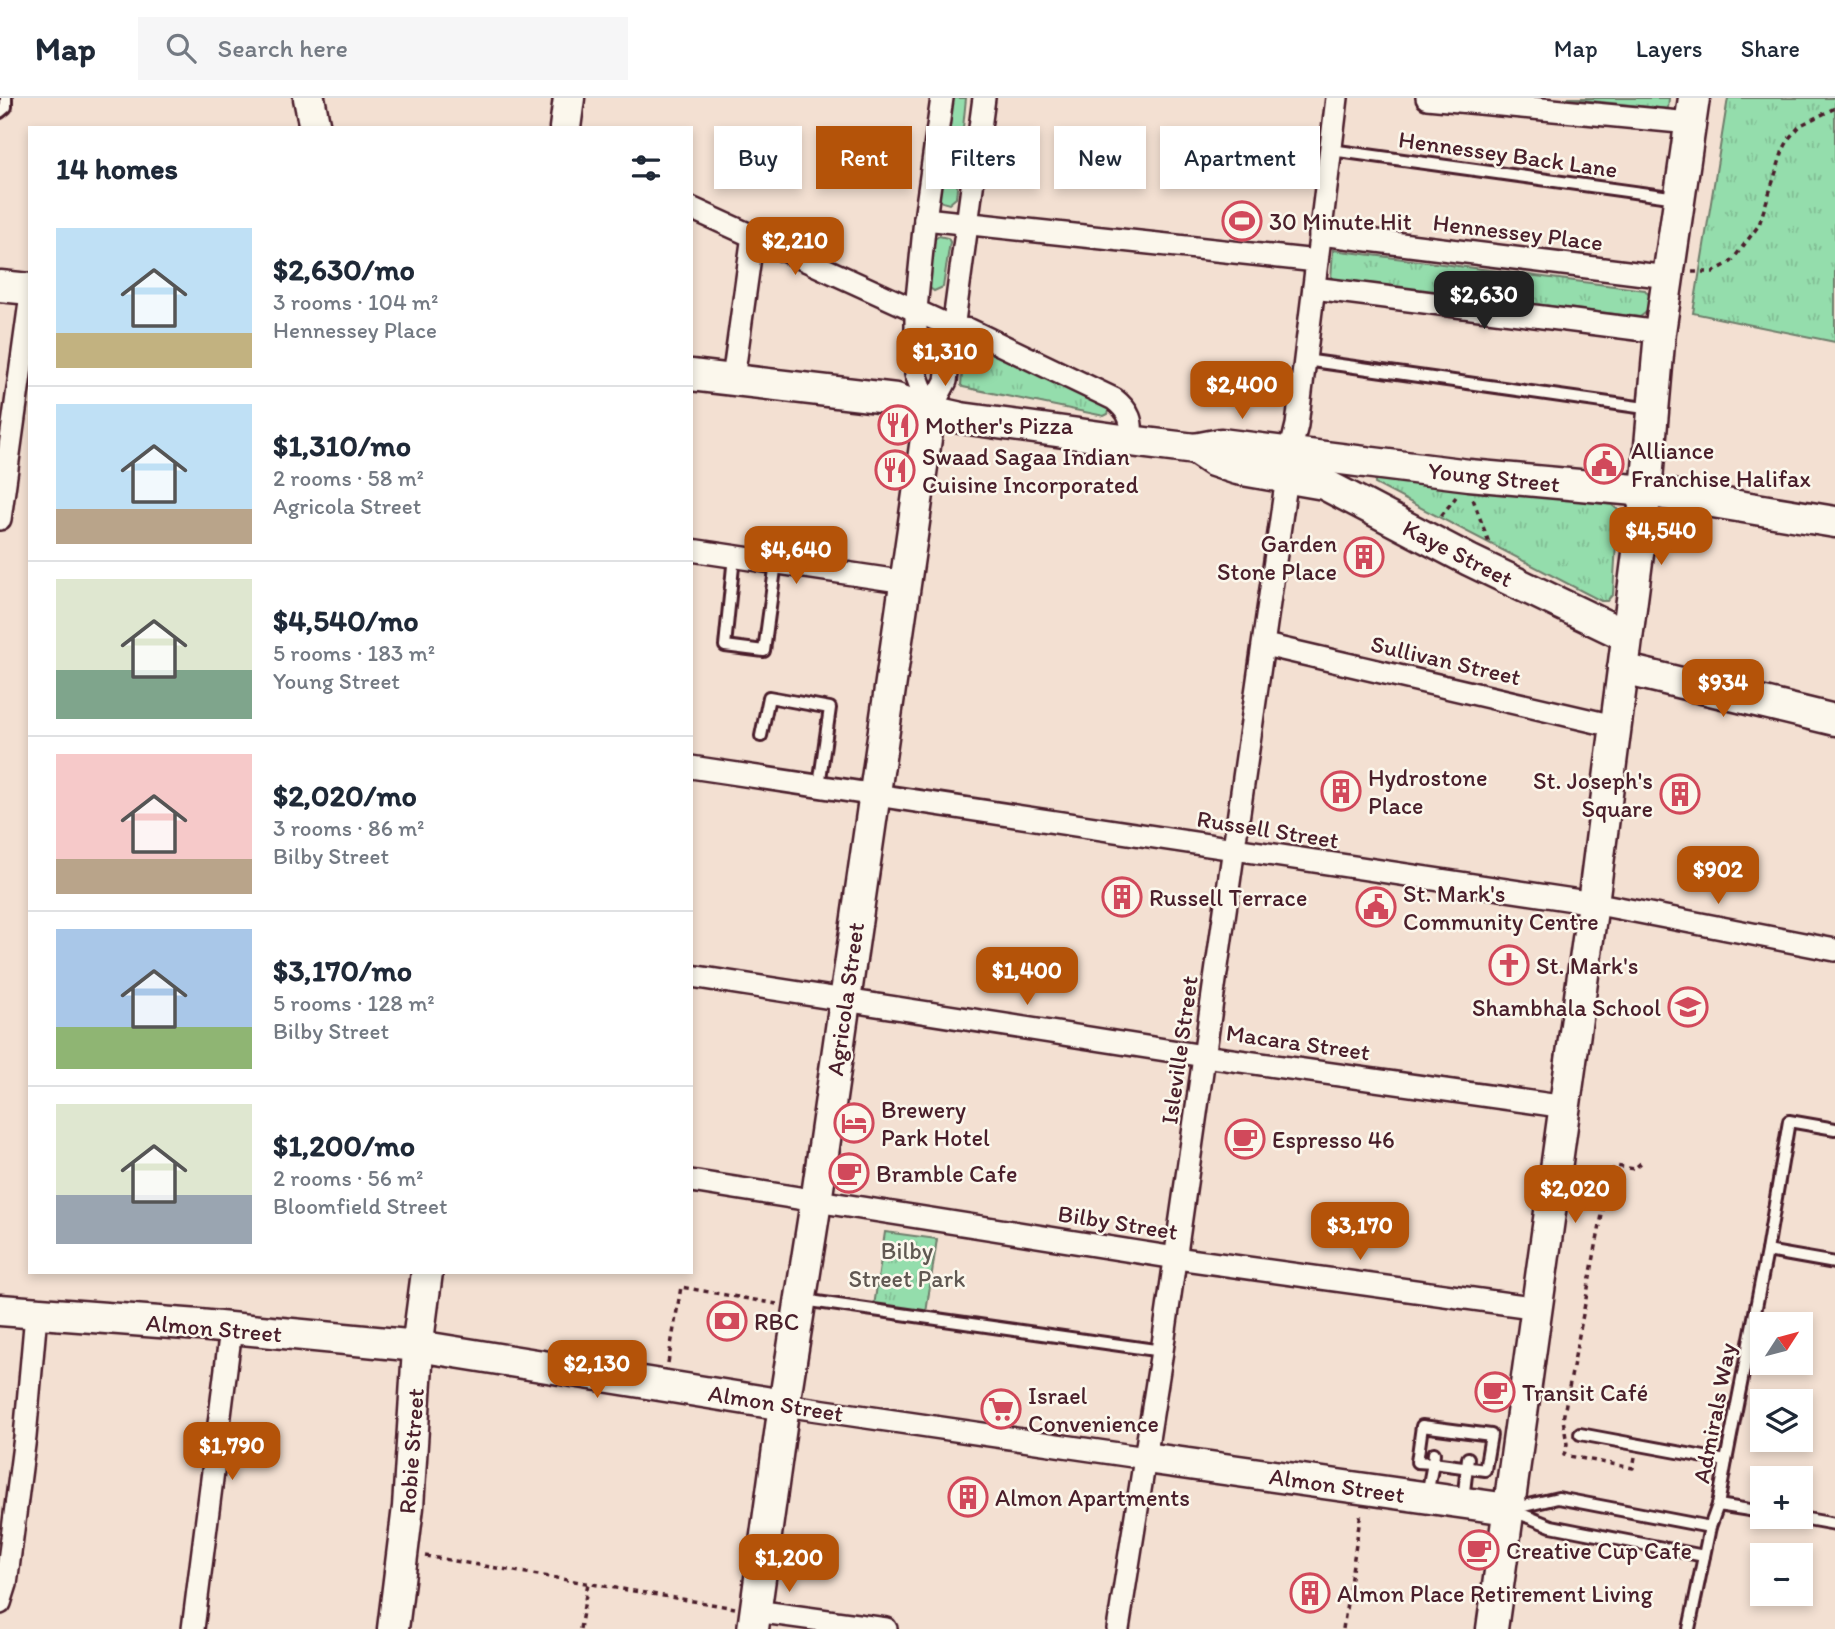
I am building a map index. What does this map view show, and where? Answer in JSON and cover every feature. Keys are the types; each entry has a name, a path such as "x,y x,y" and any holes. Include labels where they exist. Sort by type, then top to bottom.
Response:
{"main road":[{"path":"309,98 315,126"},
{"path":"565,126 569,98"},
{"path":"1492,1629 1508,1509 1505,1437 1538,1308 1646,491 1660,332 1692,111"},
{"path":"0,286 28,289"},
{"name":"Young Street","path":"693,375 896,399 961,418 1130,441 1195,449 1221,444 1289,465 1468,485 1646,491 1835,522"},
{"name":"Agricola Street","path":"754,1620 784,1405 817,1202 930,411"},
{"name":"Kaye Street","path":"1289,465 1469,560 1627,636"},
{"path":"1623,669 1835,720"},
{"name":"Robie Street","path":"393,1629 408,1507 418,1346 427,1274"},
{"name":"Almon Street","path":"0,1310 418,1346 784,1405"},
{"name":"Almon Street","path":"1146,1458 1508,1509"}],"street":[{"name":"Agricola Street","path":"930,411 916,374 916,309 942,98"},
{"name":"Agricola Street","path":"930,411 946,381 984,98"},
{"name":"Isleville Street","path":"1118,1629 1163,1352 1289,465 1297,425 1337,98"},
{"path":"1427,98 1692,111"},
{"path":"693,209 954,328 970,330 1114,399 1127,410 1133,427 1130,441"},
{"path":"925,219 1317,261"},
{"path":"733,379 753,234"},
{"name":"Hennessey Place","path":"1320,234 1669,273"},
{"path":"1314,288 1660,332"},
{"path":"0,519 28,316"},
{"path":"693,550 906,582"},
{"name":"Sullivan Street","path":"1265,645 1614,726"},
{"name":"Russell Street","path":"693,767 1593,903 1835,950"},
{"name":"Macara Street","path":"693,976 1204,1056 1566,1107"},
{"name":"Bilby Street","path":"693,1181 1176,1258 1538,1308"},
{"path":"0,1603 6,1584 25,1437 36,1314"},
{"path":"193,1629 231,1329"},
{"name":"Almon Street","path":"784,1405 1146,1458"},
{"path":"754,1620 886,1629"}],"lane":[{"path":"0,112 6,107 6,98"},
{"name":"Hennessey Back Lane","path":"1331,150 1679,199"},
{"path":"1305,360 1652,409"},
{"path":"734,556 725,646 764,651 776,562"},
{"path":"761,736 769,698 830,708 819,786"},
{"name":"Admirals Way","path":"1689,1629 1727,1461 1789,1121 1835,1129"},
{"path":"1767,1251 1835,1263"},
{"path":"800,1304 1163,1352"},
{"path":"1422,1426 1438,1433 1505,1437 1485,1469 1467,1462 1434,1458 1417,1462 1422,1426"},
{"path":"1580,1434 1727,1461"},
{"path":"1426,1497 1434,1458"},
{"path":"1463,1503 1467,1462"},
{"path":"1508,1509 1558,1498 1710,1527"},
{"path":"1718,1505 1750,1510"},
{"path":"1508,1509 1551,1526 1704,1556"},
{"path":"1813,1520 1835,1524"}],"path":[{"path":"1669,273 1713,272 1731,262 1759,225 1783,150 1790,137 1801,125 1835,108"},
{"path":"1441,516 1468,485"},
{"path":"1468,485 1489,543"},
{"path":"1637,1444 1633,1468 1564,1455 1567,1444 1563,1419 1610,1173 1616,1166 1634,1169 1641,1163"},
{"path":"664,1384 681,1287 800,1304"},
{"path":"1343,1629 1364,1489"},
{"path":"402,1552 588,1583 754,1620"},
{"path":"580,1629 588,1583"}],"green space":[{"path":"950,98 966,98 963,126 947,126"},
{"path":"1564,98 1669,98 1668,109"},
{"path":"1728,98 1835,98 1835,342 1693,313"},
{"path":"940,189 957,189 956,198 949,204 942,202 939,197"},
{"path":"939,236 948,238 950,242 943,287 934,291 927,286 933,240"},
{"path":"1333,250 1645,290 1651,298 1649,310 1640,317 1331,279"},
{"path":"974,342 1110,409 1108,414 1104,416 963,387 965,344"},
{"path":"1375,476 1612,505 1618,510 1613,594 1607,601 1601,601 1375,484"},
{"name":"Bilby Street Park","path":"885,1232 937,1239 926,1313 874,1306"}],"place":[{"name":"30 Minute Hit","path":"1242,221"},
{"name":"Mother's Pizza","path":"898,425"},
{"name":"Alliance Franchise Halifax","path":"1604,464"},
{"name":"Swaad Sagaa Indian Cuisine Incorporated","path":"895,470"},
{"name":"Garden Stone Place","path":"1364,557"},
{"name":"Hydrostone Place","path":"1341,791"},
{"name":"St. Joseph's Square","path":"1680,794"},
{"name":"Russell Terrace","path":"1122,897"},
{"name":"St. Mark's Community Centre","path":"1376,907"},
{"name":"St. Mark's","path":"1509,965"},
{"name":"Shambhala School","path":"1688,1007"},
{"name":"Brewery Park Hotel","path":"854,1123"},
{"name":"Espresso 46","path":"1245,1139"},
{"name":"Bramble Cafe","path":"849,1173"},
{"name":"RBC","path":"727,1321"},
{"name":"Transit Café","path":"1495,1392"},
{"name":"Israel Convenience","path":"1001,1409"},
{"name":"Almon Apartments","path":"968,1497"},
{"name":"Creative Cup Cafe","path":"1479,1550"},
{"name":"Almon Place Retirement Living","path":"1310,1593"}]}
